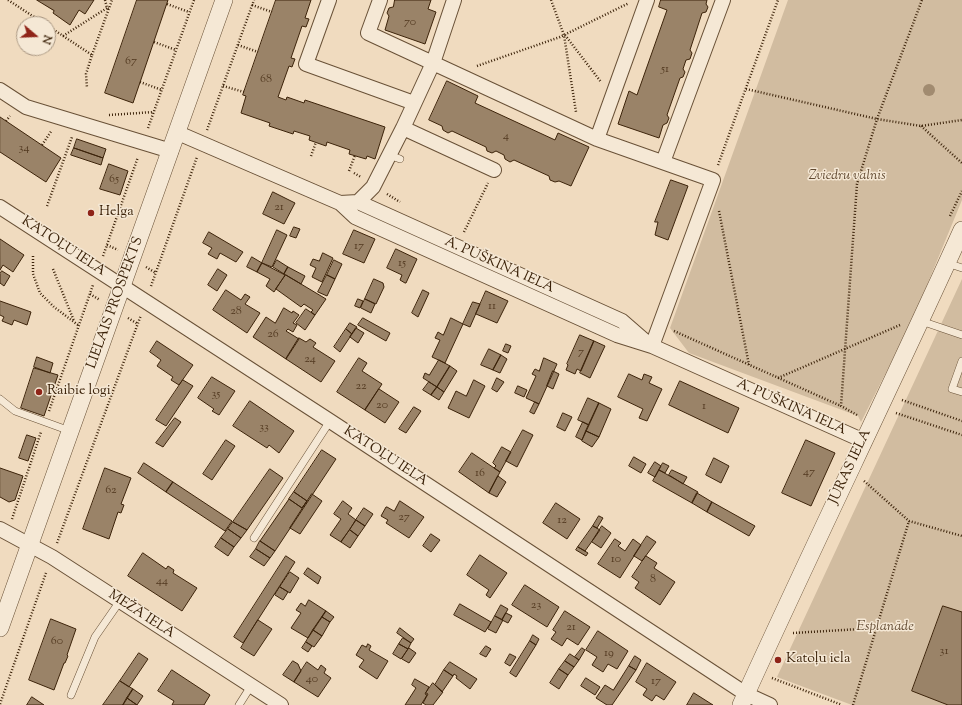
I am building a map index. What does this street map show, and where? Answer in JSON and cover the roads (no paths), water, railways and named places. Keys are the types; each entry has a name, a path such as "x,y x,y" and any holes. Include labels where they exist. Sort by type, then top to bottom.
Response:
{"street":[{"name":"LIELAIS PROSPEKTS","path":"0,628 178,133 224,0"},
{"path":"329,0 306,64 414,103"},
{"path":"380,0 368,33 597,139 713,180 652,346"},
{"path":"358,202 373,187 395,157 403,128 433,62 454,0"},
{"path":"597,139 647,0"},
{"path":"663,162 723,0"},
{"path":"0,90 26,108 171,151"},
{"path":"403,128 494,170"},
{"name":"A. PUŠKINA IELA","path":"178,133 340,203 356,217 617,335 652,346 864,441"},
{"name":"A. PUŠKINA IELA","path":"340,203 358,202 622,322 652,346"},
{"name":"KATOĻU IELA","path":"0,207 330,421 743,700 770,705"},
{"name":"JŪRAS IELA","path":"743,700 920,321 955,265 962,230"},
{"name":"MEŽA IELA","path":"6,525 29,546 52,557 281,705"}],"lane":[{"path":"920,321 962,335"},
{"path":"962,361 952,388 962,392"},
{"path":"0,399 15,412 70,431"},
{"path":"254,538 330,421"},
{"path":"70,695 95,637 120,601"},
{"path":"239,705 251,686"}],"place":[{"name":"Helga","path":"91,213"},
{"name":"Raibie logi","path":"39,392"},
{"name":"Katoļu iela","path":"778,660"}],"park label":[{"name":"Zviedru valnis","path":"847,177"},
{"name":"Esplanāde","path":"885,628"}]}
